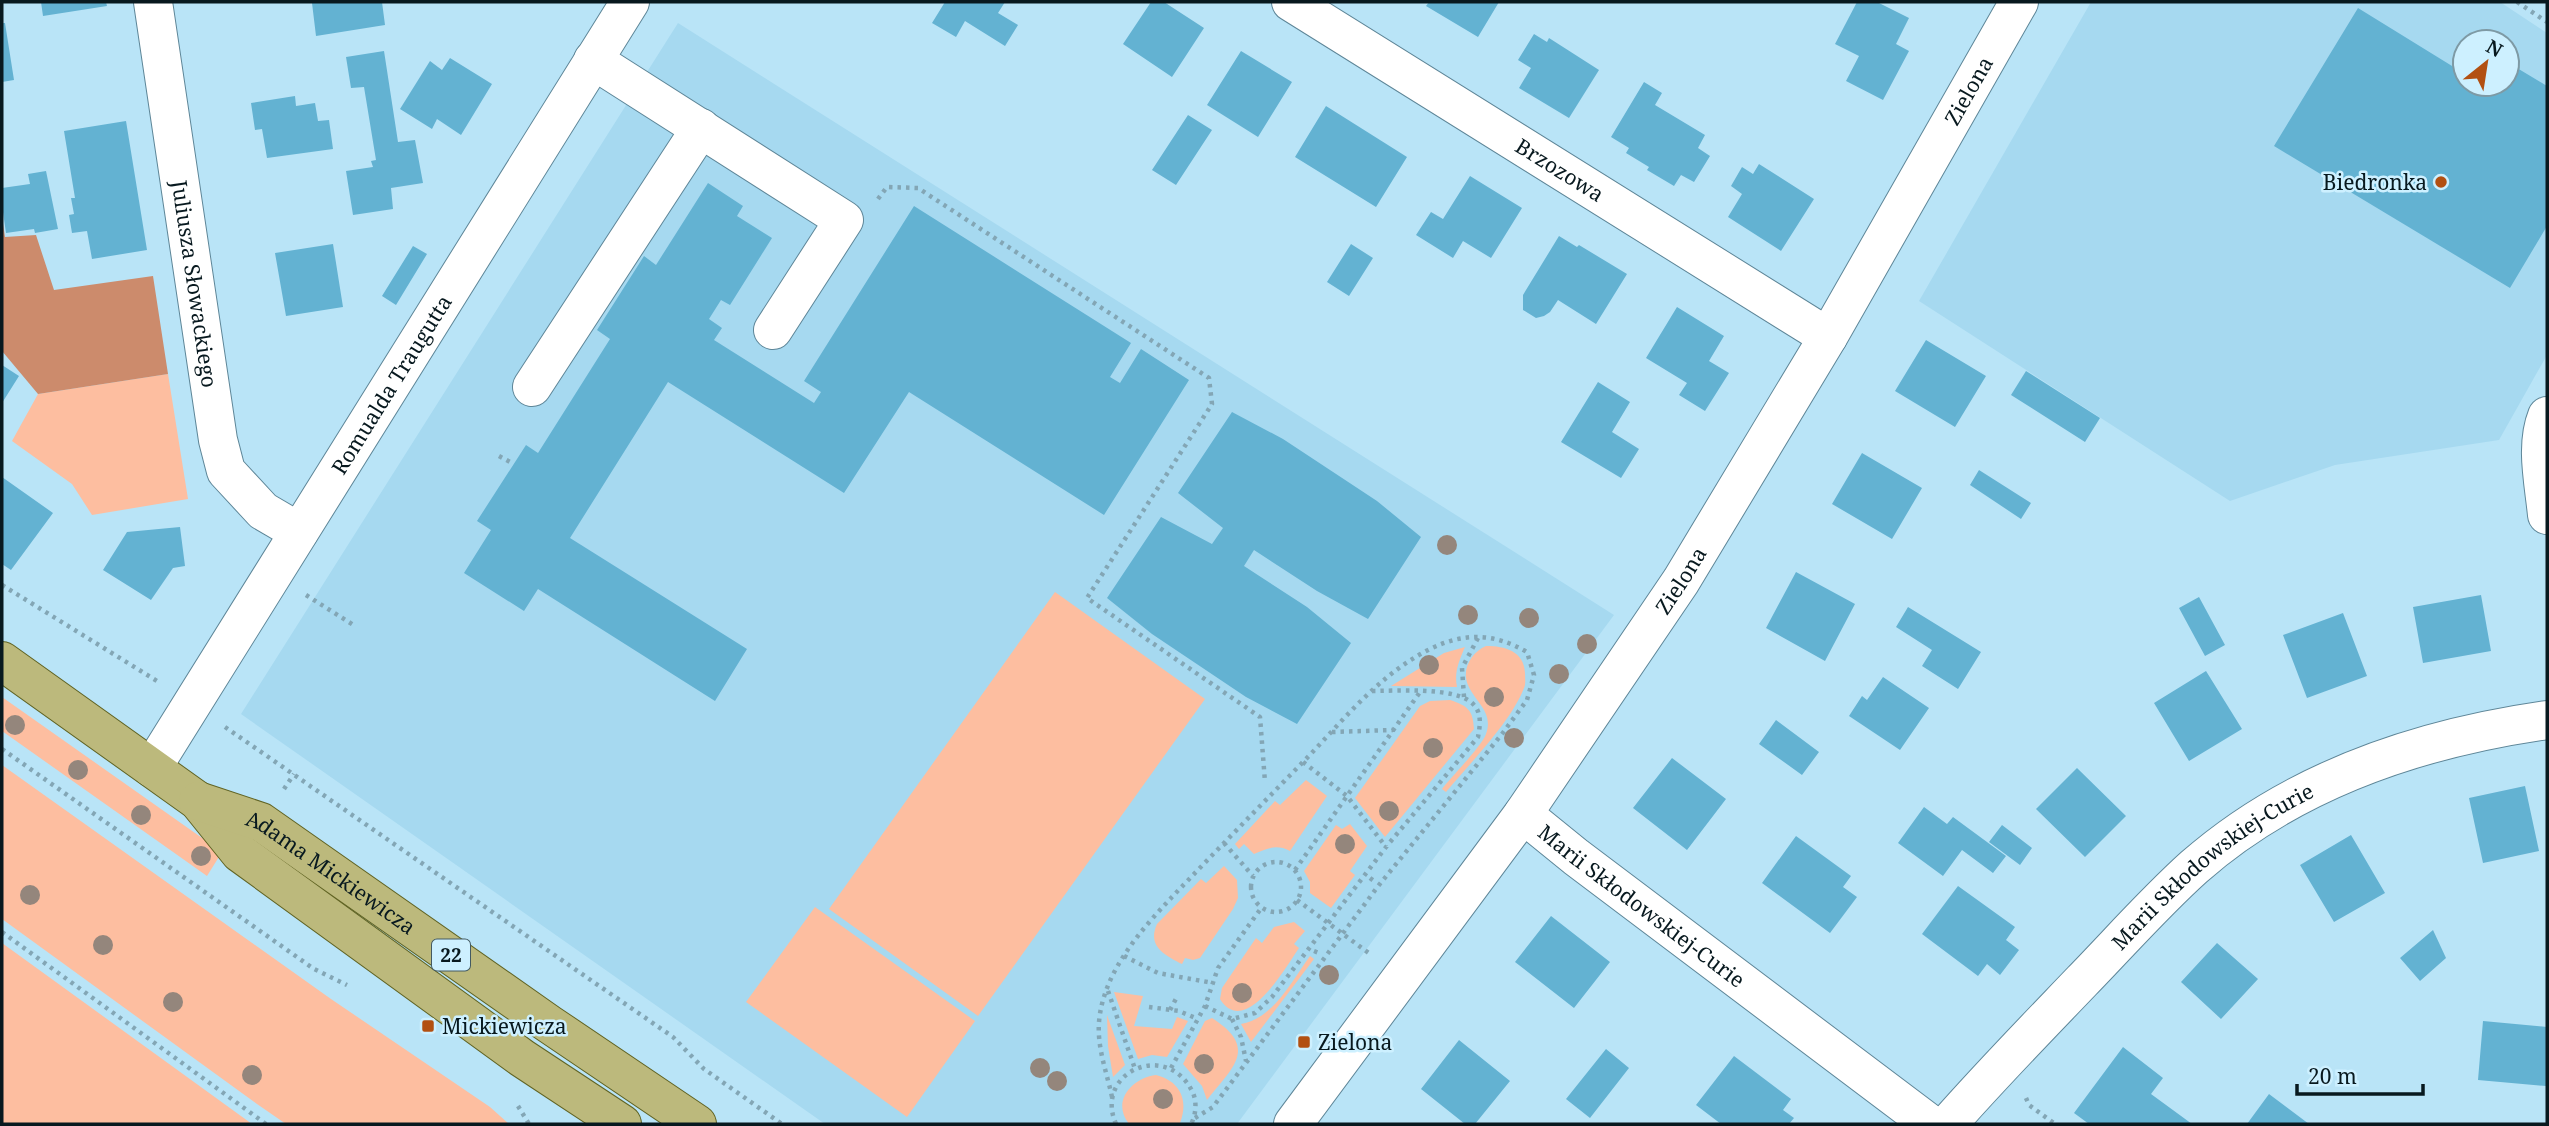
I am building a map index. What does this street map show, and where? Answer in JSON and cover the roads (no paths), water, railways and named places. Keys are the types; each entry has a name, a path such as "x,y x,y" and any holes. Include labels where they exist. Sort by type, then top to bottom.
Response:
{"main road":[{"name":"Adama Mickiewicza","path":"2,661 198,801 240,853 511,1050 622,1124"},
{"name":"Adama Mickiewicza","path":"198,801 261,822 697,1124"}],"street":[{"name":"Juliusza Słowackiego","path":"153,2 218,440 226,471 263,511 299,532"},
{"name":"Romualda Traugutta","path":"152,768 630,2"},
{"name":"Brzozowa","path":"1291,2 1813,327"},
{"name":"Zielona","path":"1293,1124 1523,814 1681,580 1813,327 2019,2"},
{"path":"593,60 844,220 773,330"},
{"path":"532,387 701,128"},
{"path":"2547,416 2543,427 2542,457 2547,515"},
{"name":"Marii Skłodowskiej-Curie","path":"1948,1124 2156,904 2195,866 2237,834 2304,793 2368,763 2508,726 2547,720"},
{"name":"Marii Skłodowskiej-Curie","path":"1523,814 1586,865 1930,1124"}],"place":[{"name":"Biedronka","path":"2441,182"},
{"name":"Mickiewicza","path":"428,1026"},
{"name":"Zielona","path":"1304,1042"}]}
